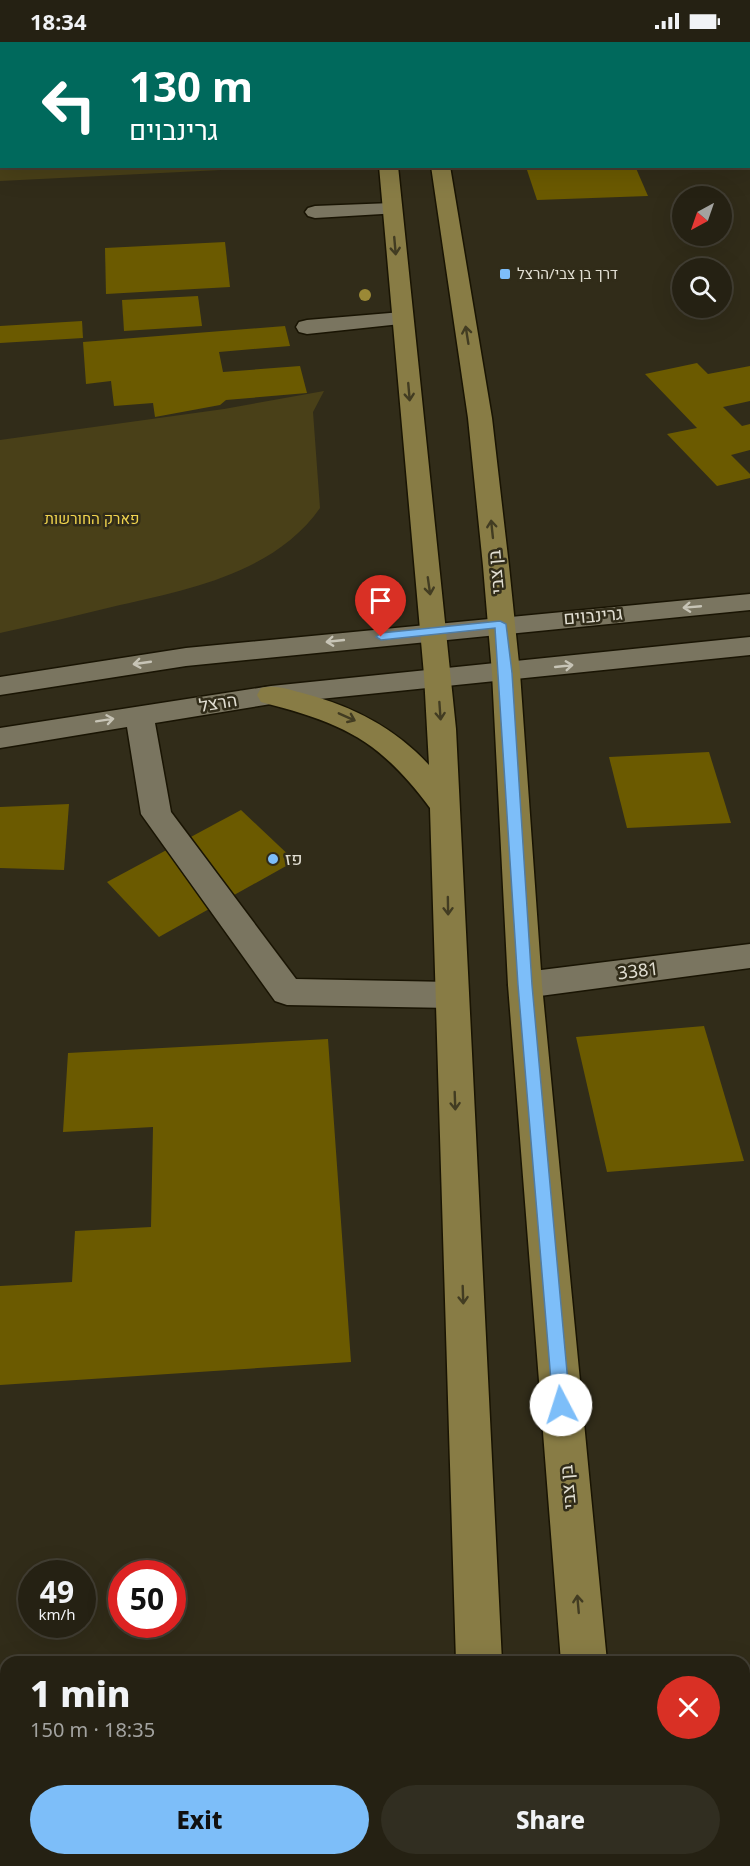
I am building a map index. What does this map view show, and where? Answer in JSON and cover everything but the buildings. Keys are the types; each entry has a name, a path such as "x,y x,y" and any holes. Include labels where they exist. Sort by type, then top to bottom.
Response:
{"main road":[{"path":"388,168 426,569 435,632 446,807 451,995 479,1656"},
{"name":"בן צבי","path":"440,168 480,418 506,673 525,985 583,1656"},
{"path":"271,695 309,703 371,729 399,750 422,774 446,807"}],"street":[{"path":"315,212 392,209"},
{"path":"307,327 402,318"},
{"name":"גרינבוים","path":"435,632 500,624 750,602"},
{"path":"0,686 186,657 435,632"},
{"path":"437,677 506,673 750,646"},
{"name":"הרצל","path":"0,738 271,695 437,677"},
{"path":"139,715 156,814 287,992 451,995"},
{"name":"3381","path":"525,985 750,956"}],"green space":[{"path":"0,168 262,168 0,181"},
{"name":"פארק החורשות","path":"324,391 313,412 320,508 301,530 280,548 256,563 203,584 0,633 0,440 224,409"}],"place":[{"name":"דרך בן צבי/הרצל","path":"505,274"},
{"name":"פז","path":"273,859"}],"route":[{"path":"381,637 500,624 506,673 525,985 561,1405"}]}
